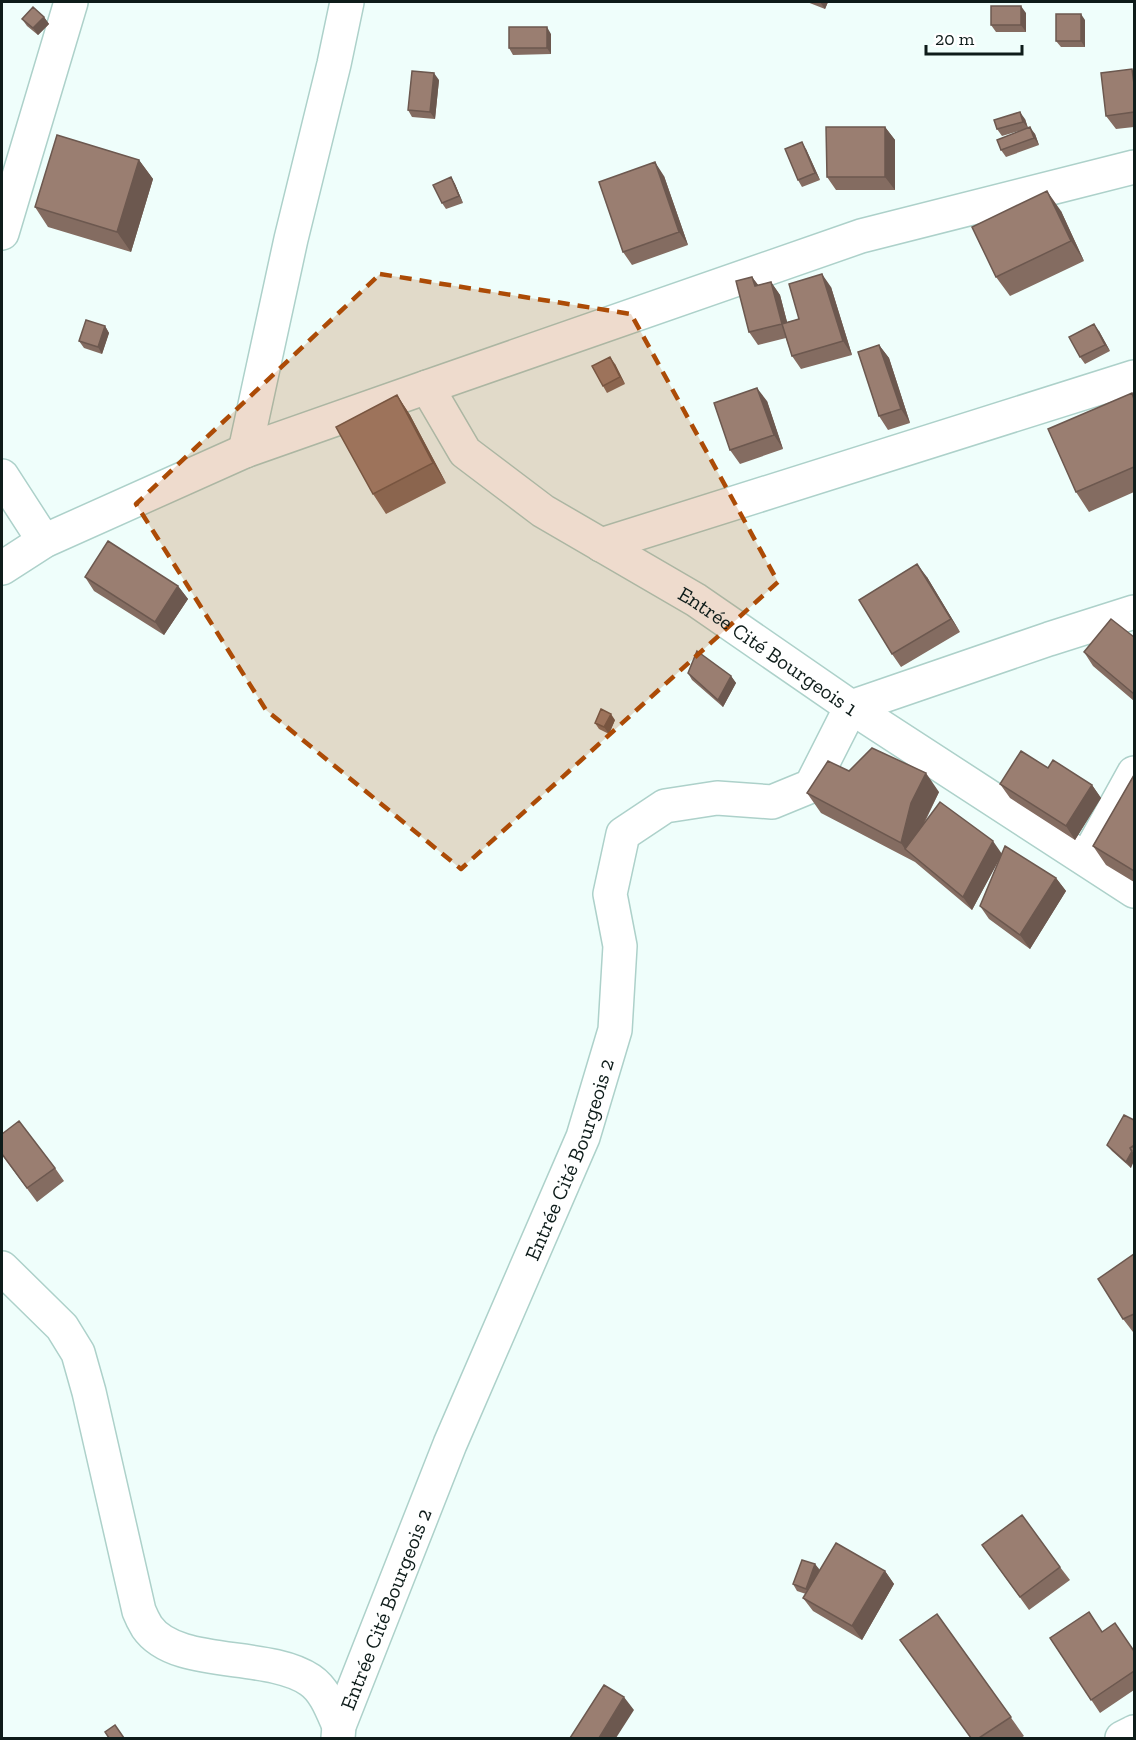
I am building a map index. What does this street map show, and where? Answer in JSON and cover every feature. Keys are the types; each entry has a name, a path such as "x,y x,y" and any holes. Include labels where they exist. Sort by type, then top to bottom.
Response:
{"street":[{"path":"2,233 71,2"},
{"path":"245,451 291,239 347,2"},
{"path":"2,568 44,541 245,451 861,236 1134,167"},
{"path":"601,545 1134,377"},
{"name":"Entrée Cité Bourgeois 1","path":"427,387 465,453 543,511 696,600 851,707 1134,891"},
{"path":"2,476 44,541"},
{"path":"851,707 1134,612"},
{"name":"Entrée Cité Bourgeois 2","path":"338,1732 450,1444 583,1137 615,1030 620,946 610,894 623,834 664,806 717,798 772,802 812,786 851,707"},
{"path":"1086,860 1134,773"},
{"path":"2,1268 62,1327 78,1353 139,1611 148,1628 163,1642 186,1652 290,1670 311,1681 327,1699 338,1732"},
{"path":"1122,1738 1134,1732"}],"highlighted area":[{"path":"380,274 631,314 778,582 461,869 266,710 136,504"}],"building":[{"path":"991,6 1021,6 1021,25 991,25"},
{"path":"33,7 44,17 33,28 22,19"},
{"path":"1056,14 1081,14 1081,41 1056,41"},
{"path":"509,27 547,27 547,48 509,48"},
{"path":"1132,69 1134,112 1106,116 1101,73"},
{"path":"412,71 434,73 430,112 408,110"},
{"path":"1020,112 1023,122 997,129 994,120"},
{"path":"826,127 885,127 885,177 827,177"},
{"path":"1030,127 1034,138 1001,150 997,140"},
{"path":"57,135 139,160 117,232 35,207"},
{"path":"802,142 815,173 798,180 785,149"},
{"path":"655,162 679,232 623,252 599,182"},
{"path":"451,177 459,196 442,203 433,185"},
{"path":"1047,191 1071,241 996,277 972,227"},
{"path":"822,274 843,341 792,356 782,324 799,319 789,284"},
{"path":"752,277 755,286 771,282 782,324 749,332 736,281"},
{"path":"86,320 105,326 98,347 79,341"},
{"path":"1094,324 1105,345 1080,357 1069,337"},
{"path":"879,345 901,409 879,416 858,352"},
{"path":"610,357 620,377 603,386 592,366"},
{"path":"757,388 774,435 730,450 714,403"},
{"path":"1132,393 1134,399 1134,467 1076,492 1048,429"},
{"path":"397,395 433,463 373,494 336,427"},
{"path":"108,541 178,586 155,622 85,577"},
{"path":"917,564 951,619 892,654 859,600"},
{"path":"1111,619 1134,637 1134,694 1084,652"},
{"path":"697,651 731,676 718,700 688,673"},
{"path":"601,709 611,714 604,727 595,723"},
{"path":"872,748 926,773 911,803 901,843 807,793 828,761 849,771"},
{"path":"1021,751 1048,768 1053,760 1092,785 1066,826 1000,784"},
{"path":"1134,775 1134,871 1093,846"},
{"path":"940,802 993,841 963,897 905,849"},
{"path":"1005,846 1056,878 1020,935 980,906"},
{"path":"1124,1115 1134,1120 1134,1145 1130,1148 1132,1151 1126,1162 1107,1145"},
{"path":"19,1121 55,1168 27,1188 2,1154 2,1134"},
{"path":"1134,1254 1134,1314 1123,1319 1098,1279"},
{"path":"1022,1515 1060,1567 1020,1597 982,1545"},
{"path":"836,1543 885,1571 852,1626 803,1598"},
{"path":"802,1560 815,1564 806,1589 793,1584"},
{"path":"1089,1612 1102,1632 1115,1623 1134,1651 1134,1671 1091,1700 1050,1638"},
{"path":"937,1614 1011,1717 979,1738 971,1738 900,1640"},
{"path":"604,1685 624,1697 599,1738 570,1738"},
{"path":"115,1725 124,1738 109,1738 105,1732"}]}
